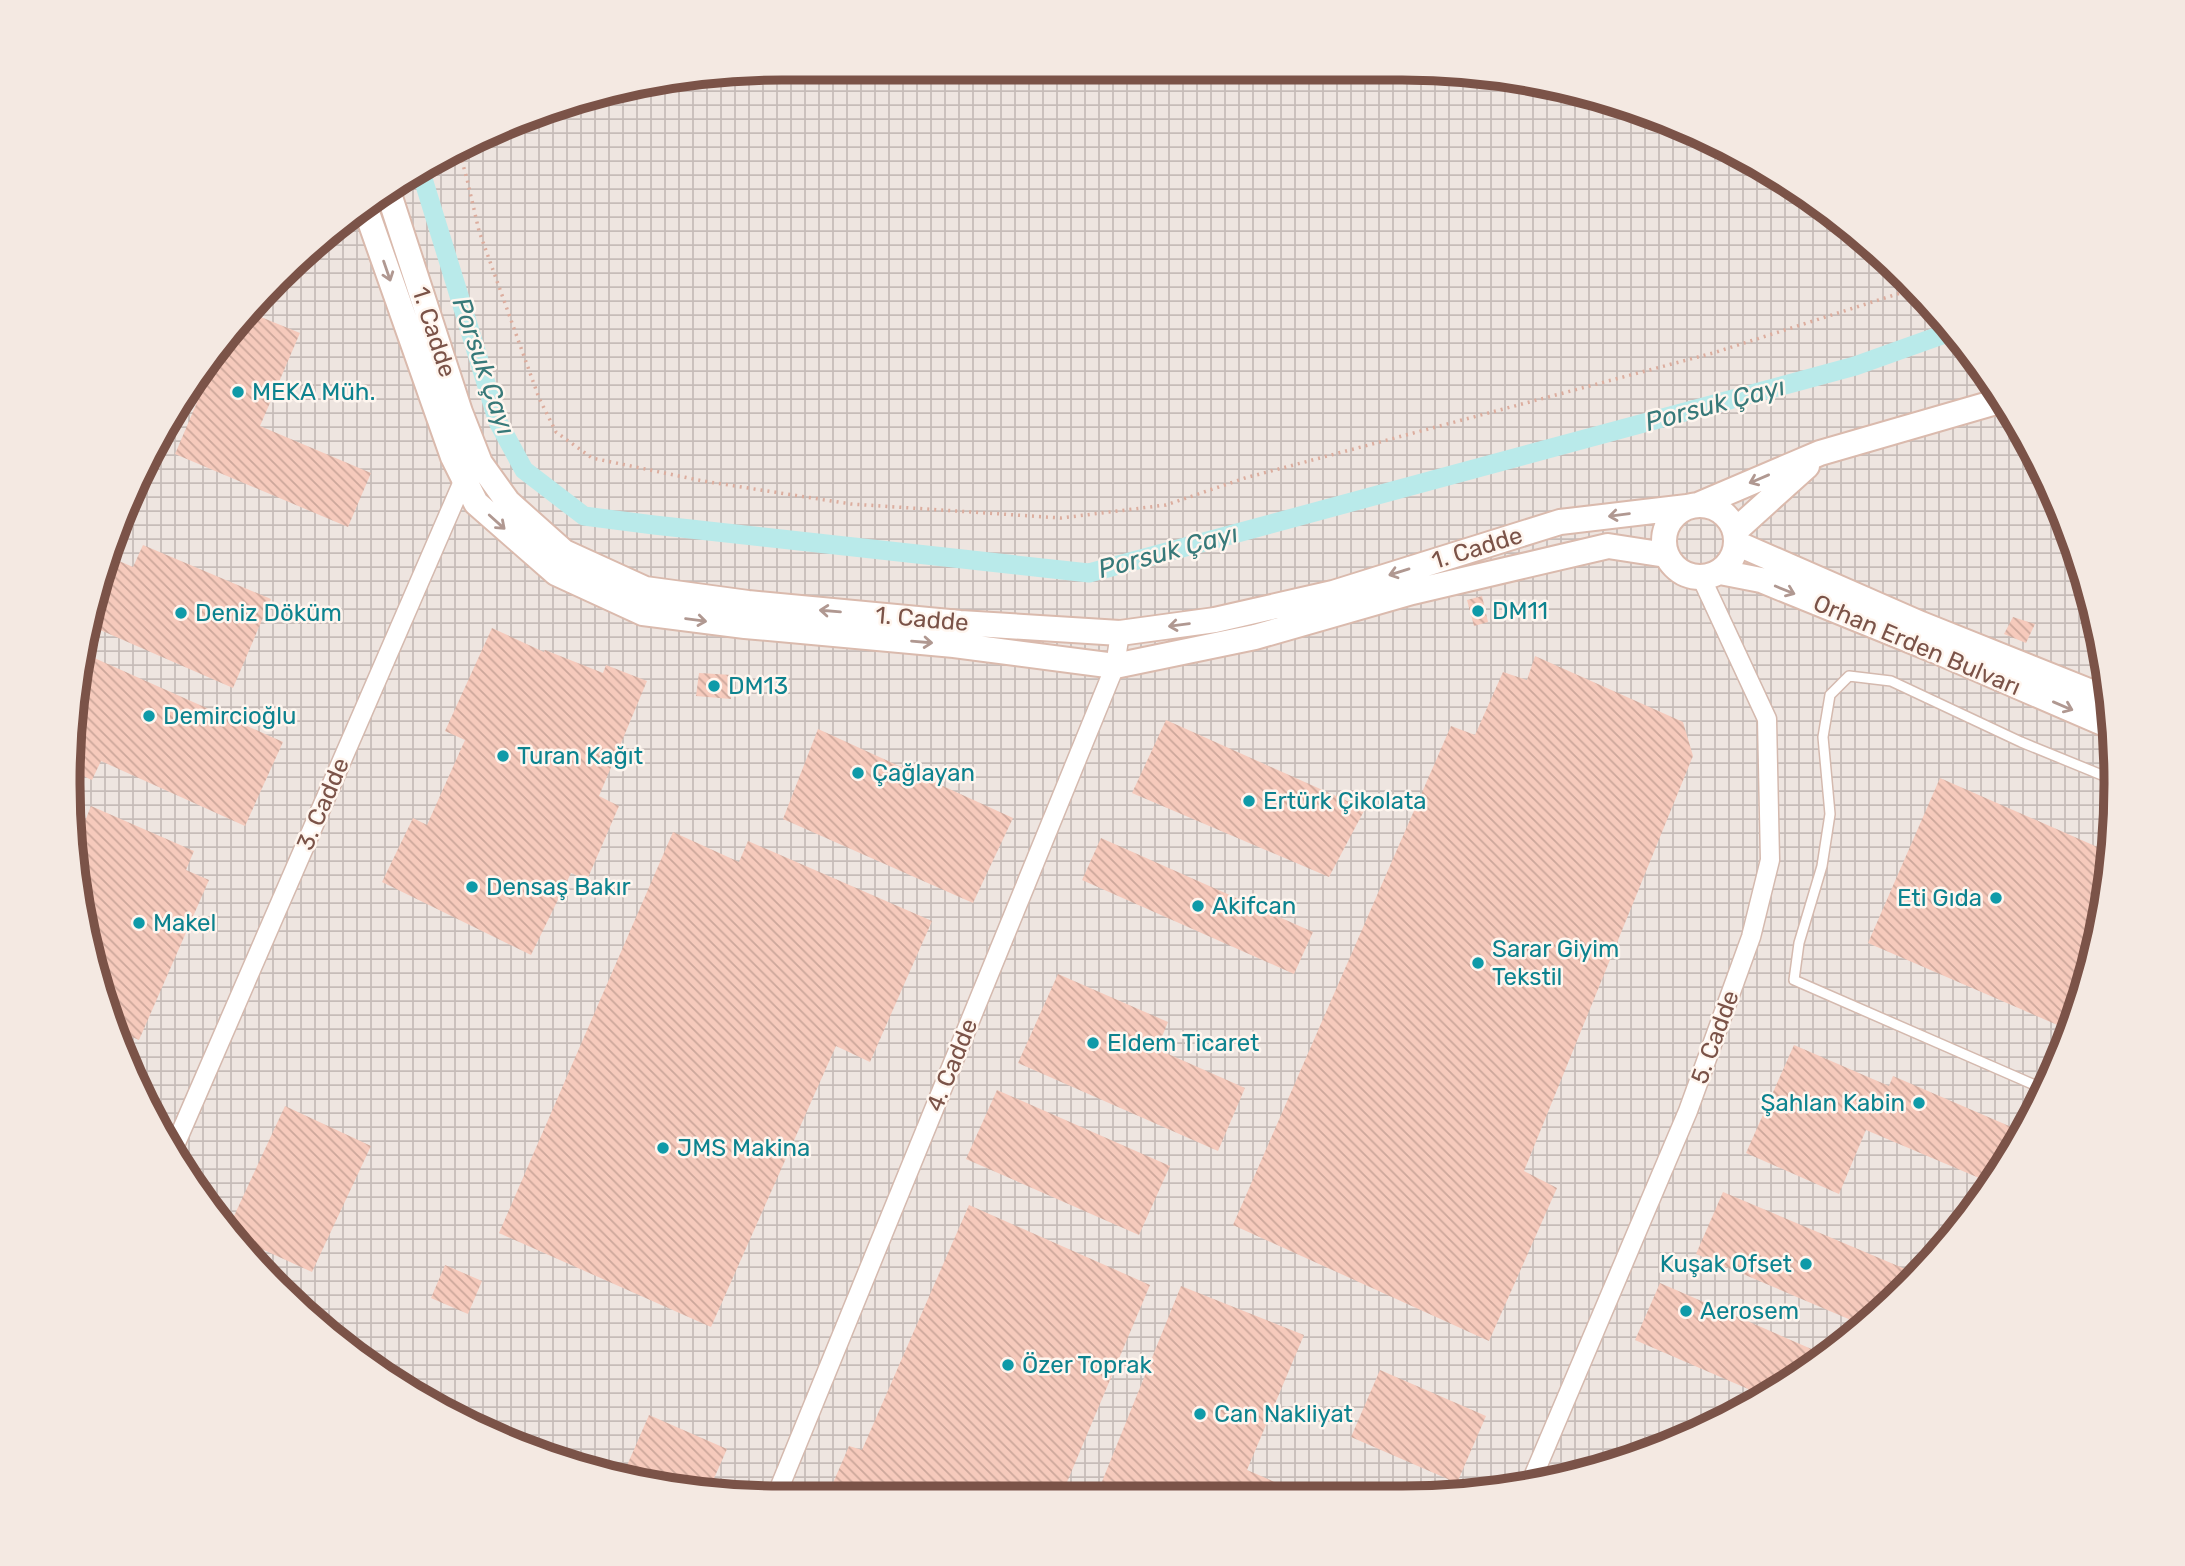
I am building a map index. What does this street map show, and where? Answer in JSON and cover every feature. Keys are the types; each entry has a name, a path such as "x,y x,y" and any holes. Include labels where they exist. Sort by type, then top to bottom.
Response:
{"street":[{"name":"1. Cadde","path":"391,200 460,412 476,503 555,573 643,613 954,645 1115,666 1255,637 1412,592 1608,546 1666,555"},
{"name":"1. Cadde","path":"368,217 453,457 564,552 645,589 748,603 960,623 1120,633 1216,620 1333,593 1560,522 1692,506"},
{"path":"1666,555 1665,532 1669,522 1677,513 1692,506 1820,453 1992,403"},
{"path":"1710,574 1728,564 1734,554 1736,537 1820,453"},
{"name":"3. Cadde","path":"178,1139 472,471"},
{"name":"Orhan Erden Bulvarı","path":"1692,506 1710,506 1730,520 1736,537 1909,620 2098,695"},
{"name":"Orhan Erden Bulvarı","path":"1666,555 1680,571 1690,576 1710,574 1761,580 2101,722"},
{"name":"5. Cadde","path":"1535,1473 1688,1111 1751,937 1770,860 1767,719 1710,574"},
{"name":"4. Cadde","path":"780,1486 1115,666 1120,633"}],"lane":[{"path":"2036,1086 1794,980 1799,943 1822,866 1830,814 1823,737 1830,695 1849,676 1891,681 2021,743 2104,776"}],"path":[{"path":"461,159 479,231 539,398 556,432 592,458 703,481 851,504 1062,518 1166,505 1245,478 1713,353 1904,292"}],"shaded area":[{"path":"1402,81 1448,82 1539,94 1628,118 1713,153 1792,199 1830,226 1899,286 1959,355 1986,393 2032,472 2051,514 2081,601 2091,646 2103,737 2104,783 2103,829 2091,920 2081,965 2051,1052 2032,1094 1986,1173 1959,1211 1899,1280 1830,1340 1792,1367 1713,1413 1628,1448 1539,1472 1448,1484 1402,1486 783,1486 737,1484 646,1472 601,1462 514,1432 472,1413 393,1367 355,1340 286,1280 226,1211 199,1173 153,1094 118,1009 94,920 82,829 82,737 94,646 104,601 134,514 175,432 226,355 286,286 355,226 432,175 514,134 601,104 646,94 737,82"}],"building":[{"name":"MEKA Müh.","path":"259,316 300,333 260,426 371,473 348,527 175,454 204,386"},
{"name":"Deniz Döküm","path":"143,545 271,599 233,688 98,629 104,601 119,561 133,567"},
{"name":"DM11","path":"1482,596 1488,622 1474,626 1467,600"},
{"path":"2013,617 2035,624 2026,643 2004,634"},
{"name":"Turan Kağıt","path":"492,628 544,652 545,650 603,673 606,665 647,681 599,796 619,806 587,880 571,873 531,955 382,882 413,818 427,825 465,740 445,731"},
{"name":"Sarar Giyim Tekstil","path":"1535,656 1683,722 1693,756 1524,1171 1557,1188 1489,1341 1233,1225 1451,726 1475,735 1503,672 1527,680"},
{"name":"Demircioğlu","path":"92,657 283,742 245,826 101,761 92,780 80,775 82,737"},
{"name":"DM13","path":"699,673 732,675 731,699 696,696"},
{"name":"Ertürk Çikolata","path":"1166,720 1365,809 1329,877 1132,793"},
{"name":"Çağlayan","path":"818,729 1013,818 973,903 783,819"},
{"name":"Eti Gıda","path":"1940,778 2101,849 2091,920 2081,965 2061,1026 1868,943"},
{"name":"Makel","path":"91,806 194,851 186,870 209,880 139,1040 128,1035 104,965 87,875 83,826"},
{"name":"JMS Makina","path":"673,832 739,862 748,841 932,921 870,1062 836,1046 711,1327 499,1233"},
{"name":"Akifcan","path":"1101,838 1313,932 1294,974 1082,880"},
{"name":"Eldem Ticaret","path":"1058,974 1168,1022 1157,1049 1245,1088 1218,1151 1018,1063"},
{"path":"1794,1045 1889,1086 1893,1076 2013,1128 1982,1179 1866,1130 1839,1194 1746,1153"},
{"path":"997,1090 1170,1166 1139,1235 966,1159"},
{"path":"285,1106 371,1146 312,1272 255,1246 233,1219"},
{"name":"Kuşak Ofset","path":"1723,1192 1908,1270 1853,1321 1696,1254"},
{"name":"Özer Toprak","path":"969,1205 1150,1285 1065,1486 832,1486 849,1446 862,1450"},
{"path":"445,1265 482,1281 468,1314 431,1298"},
{"name":"Aerosem","path":"1660,1283 1815,1351 1753,1391 1635,1340"},
{"name":"Can Nakliyat","path":"1181,1286 1304,1335 1247,1470 1284,1486 1100,1486"},
{"name":"Can Nakliyat","path":"1380,1370 1486,1416 1457,1483 1351,1437"},
{"path":"649,1415 727,1449 713,1481 626,1468"}],"waterway":[{"name":"Porsuk Çayı","path":"423,180 498,422 524,470 584,516 1089,573 1855,366 1942,335"}],"place":[{"name":"MEKA Müh.","path":"238,392"},
{"name":"DM11","path":"1478,611"},
{"name":"Deniz Döküm","path":"181,613"},
{"name":"DM13","path":"714,686"},
{"name":"Demircioğlu","path":"149,716"},
{"name":"Turan Kağıt","path":"503,756"},
{"name":"Çağlayan","path":"858,773"},
{"name":"Ertürk Çikolata","path":"1249,801"},
{"name":"Densaş Bakır","path":"472,887"},
{"name":"Eti Gıda","path":"1996,898"},
{"name":"Akifcan","path":"1198,906"},
{"name":"Makel","path":"139,923"},
{"name":"Sarar Giyim Tekstil","path":"1478,963"},
{"name":"Eldem Ticaret","path":"1093,1043"},
{"name":"Şahlan Kabin","path":"1919,1103"},
{"name":"JMS Makina","path":"663,1148"},
{"name":"Kuşak Ofset","path":"1806,1264"},
{"name":"Aerosem","path":"1686,1311"},
{"name":"Özer Toprak","path":"1008,1365"},
{"name":"Can Nakliyat","path":"1200,1414"}]}
